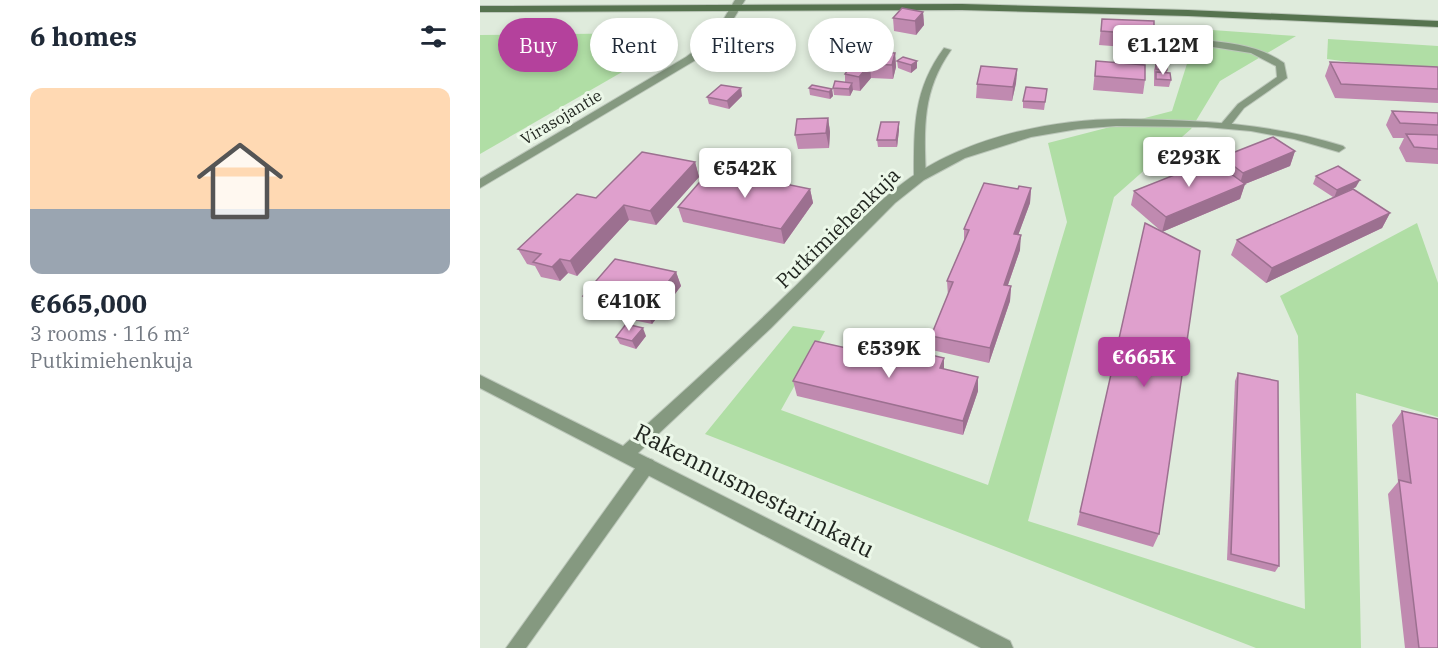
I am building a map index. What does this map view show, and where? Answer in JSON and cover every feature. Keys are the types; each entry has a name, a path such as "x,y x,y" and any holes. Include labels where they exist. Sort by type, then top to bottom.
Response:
{"main road":[{"path":"480,9 738,4 962,7 1188,13 1438,24"}],"street":[{"name":"Virasojantie","path":"480,184 690,59 717,39 738,4"},
{"name":"Putkimiehenkuja","path":"626,454 789,301 883,207 920,177 986,147 1046,130 1104,123 1226,124 1288,132 1339,148"},
{"name":"Rakennusmestarinkatu","path":"480,381 1003,648"}],"lane":[{"path":"1203,43 1253,50 1272,58 1281,65 1282,78 1241,106 1226,124"},
{"path":"920,177 924,86 934,64 947,50"},
{"path":"515,648 647,465"}],"green space":[{"path":"1198,29 1296,36 1220,81 1191,129 1114,197 1028,521 1305,609 1298,336 1280,296 1417,223 1438,283 1438,417 1356,393 1361,648 1256,648 705,434 793,326 825,331 781,410 988,485 1067,222 1048,143 1172,111"},
{"path":"578,34 590,34 590,72 622,72 480,154 480,35 498,35 498,72 578,72"},
{"path":"1328,39 1438,46 1438,74 1327,59"}],"building":[{"path":"902,8 923,12 915,21 893,18"},
{"path":"1102,19 1154,21 1154,32 1101,31"},
{"path":"1166,35 1179,36 1180,50 1166,48"},
{"path":"903,57 917,61 911,65 897,61"},
{"path":"1096,61 1145,65 1145,80 1095,76"},
{"path":"1330,62 1438,67 1438,89 1341,84"},
{"path":"1156,63 1167,64 1167,70 1156,69"},
{"path":"981,66 1017,69 1013,87 977,84"},
{"path":"846,72 863,72 859,77 845,74"},
{"path":"1156,72 1170,73 1171,80 1156,79"},
{"path":"835,81 852,83 849,89 833,88"},
{"path":"721,85 741,88 727,101 707,97"},
{"path":"812,85 832,89 829,92 809,88"},
{"path":"1026,87 1047,89 1045,102 1023,101"},
{"path":"1392,111 1438,113 1438,125 1400,123"},
{"path":"828,118 826,133 795,135 797,119"},
{"path":"881,122 899,122 896,140 877,140"},
{"path":"1406,134 1438,135 1438,149 1414,147"},
{"path":"1273,137 1295,151 1243,173 1222,157"},
{"path":"642,152 695,162 650,211 624,205 570,261 560,259 552,267 533,262 541,254 518,249 577,194 596,198"},
{"path":"1212,160 1245,184 1166,217 1134,191"},
{"path":"1338,166 1360,180 1337,190 1316,176"},
{"path":"711,169 810,189 781,229 678,207"},
{"path":"984,183 1018,189 1019,186 1031,188 1014,234 1021,235 1004,285 1011,286 990,348 931,336 953,282 947,281 969,230 964,229"},
{"path":"1353,189 1390,213 1272,268 1237,240"},
{"path":"1145,223 1200,251 1159,534 1080,512"},
{"path":"615,259 676,272 646,310 583,296"},
{"path":"626,324 643,328 632,341 616,337"},
{"path":"815,341 864,352 869,341 890,346 885,356 918,364 923,353 944,358 940,368 978,377 963,421 793,381"},
{"path":"1238,373 1278,381 1279,566 1231,554"},
{"path":"1402,411 1438,419 1438,648 1419,648 1399,480 1411,483"}]}
